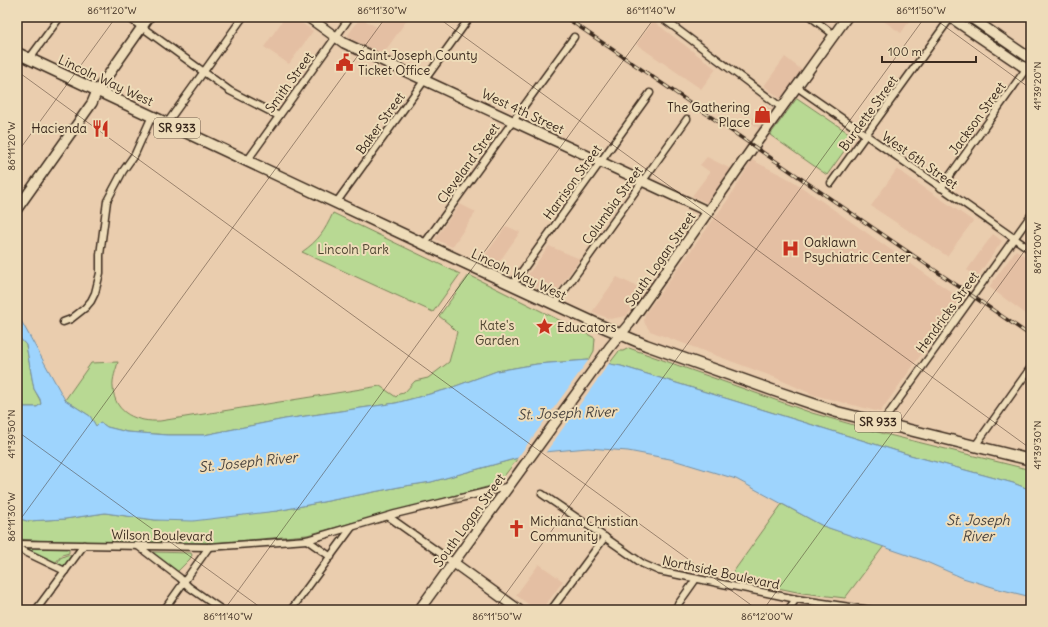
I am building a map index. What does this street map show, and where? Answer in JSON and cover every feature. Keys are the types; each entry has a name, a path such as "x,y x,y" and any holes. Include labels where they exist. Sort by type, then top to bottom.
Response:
{"main road":[{"name":"Lincoln Way West","path":"17,53 512,285 646,345 837,412 1031,460"}],"street":[{"path":"29,58 60,17"},
{"path":"128,17 230,91 279,116"},
{"path":"17,209 92,103 97,91 149,17"},
{"path":"167,123 243,17"},
{"name":"West 4th Street","path":"308,17 349,46 709,212"},
{"name":"Smith Street","path":"247,161 350,17"},
{"name":"Baker Street","path":"336,203 470,17"},
{"path":"661,17 782,108"},
{"path":"811,17 834,35"},
{"name":"South Logan Street","path":"420,610 610,347 630,324 847,17"},
{"path":"951,17 1029,68"},
{"name":"Burdette Street","path":"832,183 951,17"},
{"path":"970,17 1031,59"},
{"name":"Cleveland Street","path":"424,244 512,120 574,37"},
{"name":"Jackson Street","path":"941,188 1029,68"},
{"name":"West 6th Street","path":"797,87 1031,250"},
{"name":"Harrison Street","path":"512,285 650,93"},
{"path":"63,322 70,319 85,308 95,293 100,273 100,255 107,201 123,171 135,154 152,116"},
{"name":"Columbia Street","path":"554,304 687,119"},
{"name":"Hendricks Street","path":"882,423 1031,215"},
{"path":"975,446 1031,367"},
{"name":"Wilson Boulevard","path":"17,544 209,547 307,540 388,517 510,486"},
{"name":"Northside Boulevard","path":"542,494 648,567 659,571 796,600 870,610"},
{"path":"388,517 519,610"},
{"path":"291,610 352,528"},
{"path":"552,610 605,537"},
{"path":"307,540 331,557"},
{"path":"36,610 84,545"},
{"path":"138,546 222,610"},
{"path":"164,610 209,547"},
{"path":"17,548 65,570"},
{"path":"674,610 696,579"},
{"path":"788,610 796,600"}],"shaded area":[{"path":"285,17 293,17 313,31 289,64 264,47"},
{"path":"393,17 409,17 383,54 349,38 348,35 360,18 377,27 383,19 389,22"},
{"path":"878,17 912,17 901,33"},
{"path":"653,21 716,69 701,89 636,44"},
{"path":"785,57 803,71 781,99 764,86"},
{"path":"764,104 772,110 771,114 760,129 750,122"},
{"path":"707,157 731,169 707,203 692,196 710,172 700,165"},
{"name":"Oaklawn Psychiatric Center","path":"752,160 793,181 961,299 880,412 814,395 774,377 650,331 645,324 645,314 729,198"},
{"path":"897,169 973,221 947,256 871,206"},
{"path":"460,204 476,212 452,247 435,239"},
{"path":"506,226 520,232 495,268 481,261"},
{"path":"993,234 1002,241 977,277 967,270"},
{"path":"549,246 580,259 554,295 525,281"},
{"path":"1016,250 1031,261 1031,314 1029,316 989,287"},
{"path":"617,277 644,290 626,316 610,319 592,312"},
{"path":"539,564 563,581 542,610 536,610 516,595"}],"green space":[{"path":"797,98 853,136 852,140 827,175 770,135"},
{"name":"Lincoln Park","path":"333,213 460,274 433,312 302,252 313,244 327,225"},
{"name":"Kate's Garden","path":"469,275 595,338 594,351 589,360 537,364 497,371 445,390 396,403 285,419 204,435 168,435 127,432 107,427 100,422 96,426 90,416 65,400 91,363 118,362 113,384 114,396 122,410 135,418 143,420 160,421 380,386 396,397 399,394 404,393 415,381 428,378 449,362 457,332 439,316"},
{"path":"17,335 26,345 34,389 41,404 37,407 17,407"},
{"path":"629,348 812,413 885,434 1031,470 1031,490 1013,483 910,455 621,366 609,364 619,351"},
{"path":"518,458 498,484 307,535 214,543 48,541 17,539 17,518 27,521 65,519 105,513 155,520 277,511 431,482"},
{"path":"782,504 823,526 884,546 845,598 802,593 729,578"},
{"path":"29,548 69,548 69,553 62,555 55,563 27,550"},
{"path":"152,553 191,553 192,555 177,572"},
{"path":"67,555 72,555 64,566 57,564 60,558"}],"water":[{"name":"St. Joseph River","path":"17,315 65,400 90,416 96,426 100,422 107,427 127,432 168,435 204,435 285,419 396,403 445,390 497,371 537,364 589,360 621,366 910,455 1013,483 1031,490 1031,597 963,578 922,560 823,526 736,479 670,459 628,451 588,448 544,452 431,482 277,511 193,521 155,520 105,513 65,519 27,521 17,518 17,407 37,407 41,404 40,399 34,389 26,345 17,335"}],"pier":[{"path":"590,358 610,362 544,455 516,460"}],"railway":[{"path":"565,17 1031,336"}],"place":[{"name":"Saint Joseph County Ticket Office","path":"345,62"},
{"name":"The Gathering Place","path":"763,114"},
{"name":"Hacienda","path":"100,128"},
{"name":"Oaklawn Psychiatric Center","path":"791,249"},
{"name":"Educators","path":"544,327"},
{"name":"Michiana Christian Community","path":"517,528"}]}
